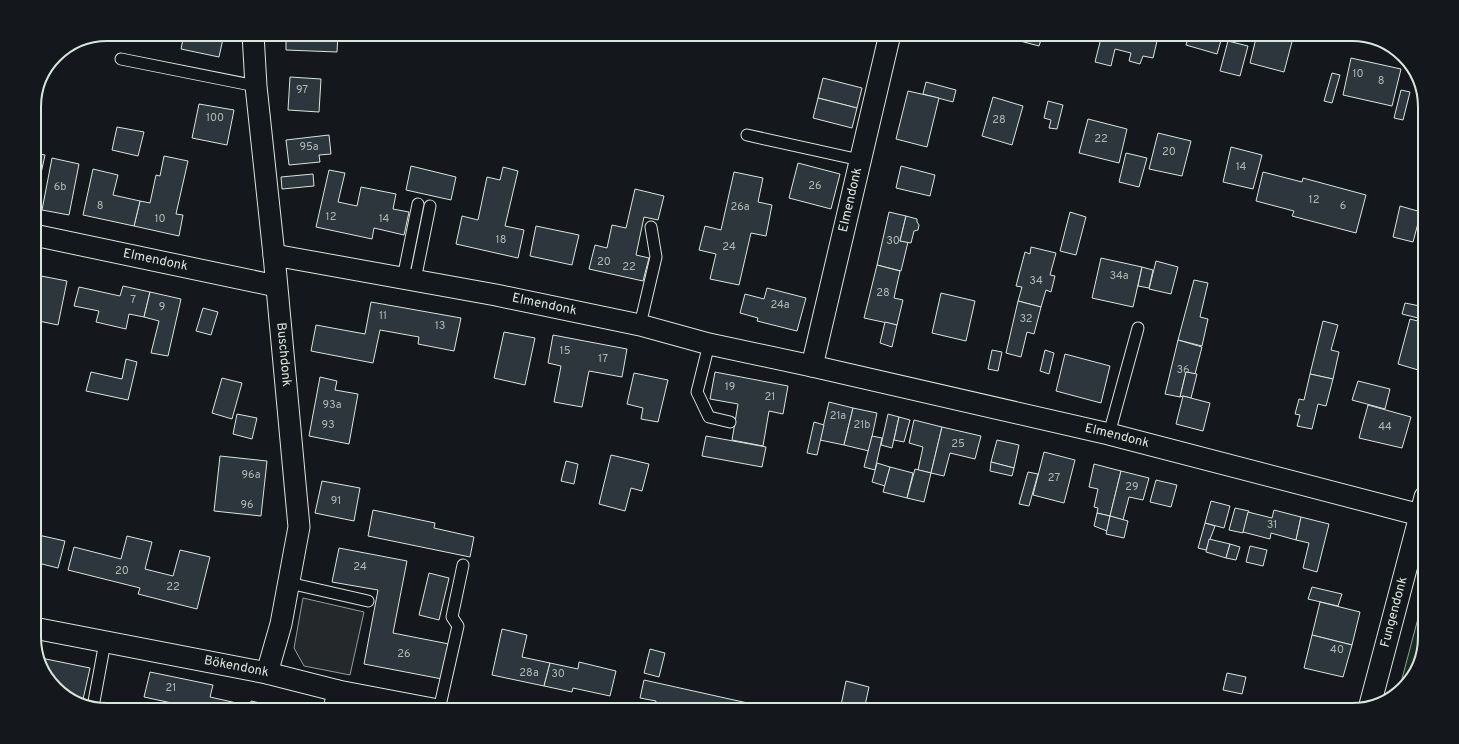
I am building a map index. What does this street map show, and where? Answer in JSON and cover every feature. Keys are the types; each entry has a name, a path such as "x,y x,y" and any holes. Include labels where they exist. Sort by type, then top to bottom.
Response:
{"street":[{"name":"Buschdonk","path":"253,41 299,527 282,624 267,673"},
{"name":"Elmendonk","path":"812,366 888,41"},
{"name":"Elmendonk","path":"41,236 276,286"},
{"name":"Elmendonk","path":"274,255 409,279 640,325 709,344 812,366 1418,505"},
{"name":"Fungendonk","path":"1372,699 1418,525"},
{"name":"Bökendonk","path":"41,629 267,673 336,701 359,703"}],"lane":[{"path":"121,59 256,86"},
{"path":"747,135 860,160"},
{"path":"409,279 418,204"},
{"path":"409,279 430,206"},
{"path":"640,325 656,257 651,227"},
{"path":"1109,434 1138,328"},
{"path":"709,344 697,392 709,417 730,422"},
{"path":"440,703 458,626 452,616 463,565"},
{"path":"289,583 368,601"},
{"path":"94,701 105,642"}],"green space":[{"path":"1418,618 1416,654 1407,674 1402,680"}],"shaded area":[{"path":"303,598 364,612 350,675 304,666 294,648"}],"building":[{"path":"183,41 222,41 219,57 181,49"},
{"path":"286,41 338,41 337,52 286,50"},
{"path":"1020,41 1041,41 1039,46"},
{"path":"1100,41 1157,41 1153,58 1143,56 1140,64 1129,61 1131,53 1115,49 1111,66 1095,62"},
{"path":"1187,41 1221,41 1217,54 1186,45"},
{"path":"1228,41 1248,46 1240,76 1220,71"},
{"path":"1255,41 1292,41 1284,72 1250,63"},
{"path":"1351,58 1401,69 1392,106 1343,95"},
{"path":"1332,73 1340,75 1332,103 1324,101"},
{"path":"290,77 321,79 319,112 288,110"},
{"path":"823,78 862,88 857,108 818,98"},
{"path":"926,82 956,90 953,102 923,94"},
{"path":"1401,90 1410,92 1403,120 1394,118"},
{"path":"908,91 939,98 927,147 896,139"},
{"path":"993,97 1023,106 1012,145 982,136"},
{"path":"818,98 857,108 852,128 813,118"},
{"path":"1048,101 1063,105 1057,129 1049,128 1051,120 1044,118"},
{"path":"199,104 234,110 227,145 192,138"},
{"path":"1088,119 1127,129 1119,163 1079,153"},
{"path":"117,127 144,132 138,156 112,150"},
{"path":"1158,133 1191,141 1182,176 1149,169"},
{"path":"329,135 331,154 319,155 320,162 289,165 286,140"},
{"path":"1231,147 1262,155 1253,189 1223,182"},
{"path":"1126,153 1147,158 1139,187 1119,182"},
{"path":"41,154 45,155 41,174"},
{"path":"164,156 188,161 176,214 183,215 179,236 134,226 140,201 150,203 156,175 160,176"},
{"path":"52,158 79,164 69,215 42,210"},
{"path":"798,163 840,174 831,209 789,198"},
{"path":"411,166 456,177 451,200 406,190"},
{"path":"901,166 935,175 930,196 896,188"},
{"path":"503,167 518,171 505,226 524,230 518,258 456,244 462,216 478,220 487,177 500,180"},
{"path":"93,169 118,175 113,195 140,201 134,226 83,215"},
{"path":"329,170 345,173 338,202 357,206 361,187 396,194 393,209 409,212 404,235 374,228 372,239 316,227"},
{"path":"734,172 763,178 758,202 772,205 766,236 751,233 739,285 710,279 716,254 699,250 705,226 721,230"},
{"path":"1263,172 1302,182 1303,178 1366,195 1356,233 1292,216 1294,211 1256,201"},
{"path":"313,174 314,186 282,189 281,177"},
{"path":"635,189 664,196 658,220 644,217 636,255 649,258 643,281 589,269 595,245 607,248 612,225 626,228"},
{"path":"1400,206 1418,211 1418,223 1413,242 1393,237"},
{"path":"889,212 906,216 900,241 908,242 901,271 877,265"},
{"path":"1070,212 1086,217 1076,255 1060,251"},
{"path":"906,216 917,219 919,225 918,230 914,231 911,243 900,241"},
{"path":"536,226 579,235 572,265 530,256"},
{"path":"1031,247 1056,253 1050,275 1055,276 1051,292 1046,290 1041,307 1018,301 1022,287 1016,286 1025,252 1030,254"},
{"path":"1101,258 1142,267 1133,307 1092,298"},
{"path":"1156,261 1178,267 1171,294 1149,289"},
{"path":"877,265 900,271 894,298 903,300 897,325 864,318"},
{"path":"1142,267 1153,270 1149,288 1138,286"},
{"path":"41,276 67,281 58,325 41,321"},
{"path":"1194,280 1208,283 1200,317 1208,319 1202,346 1178,340"},
{"path":"123,286 150,292 144,317 129,314 126,329 96,322 99,311 74,306 79,287 120,296"},
{"path":"767,288 806,298 797,331 757,321 758,318 740,313 745,294 764,299"},
{"path":"150,292 181,299 168,356 151,353 159,321 144,317"},
{"path":"941,293 975,301 966,341 932,333"},
{"path":"1018,301 1041,307 1034,334 1027,332 1021,357 1006,353"},
{"path":"371,302 461,318 454,351 418,344 419,337 380,330 373,363 311,351 316,325 365,334"},
{"path":"1405,303 1418,306 1418,318 1402,314"},
{"path":"203,308 218,312 211,335 196,331"},
{"path":"1410,319 1418,321 1418,370 1398,364"},
{"path":"1323,321 1338,325 1331,350 1339,352 1333,379 1310,374"},
{"path":"885,322 897,325 892,347 880,343"},
{"path":"504,332 535,338 525,385 494,378"},
{"path":"553,335 627,349 622,377 589,371 582,407 554,402 561,366 548,363"},
{"path":"1178,340 1202,347 1195,374 1186,372 1180,397 1165,394"},
{"path":"992,350 1002,352 998,371 988,369"},
{"path":"1045,350 1054,353 1049,374 1040,371"},
{"path":"1065,354 1110,366 1101,403 1056,391"},
{"path":"126,359 137,362 128,400 86,391 91,372 122,379"},
{"path":"715,372 788,386 783,414 769,411 763,446 732,440 738,404 710,399"},
{"path":"1186,372 1197,374 1191,398 1183,396 1180,397"},
{"path":"634,373 668,380 658,422 641,419 643,408 627,404"},
{"path":"1310,374 1333,379 1326,406 1318,404 1312,429 1297,426 1300,415 1295,414 1299,399 1304,400"},
{"path":"320,377 337,381 335,390 358,394 349,444 309,436"},
{"path":"222,378 242,383 232,419 212,413"},
{"path":"1358,381 1390,389 1385,409 1352,400"},
{"path":"1183,396 1210,403 1203,431 1176,424"},
{"path":"829,402 853,408 844,445 820,440"},
{"path":"1368,405 1411,417 1402,448 1359,438"},
{"path":"853,408 877,413 869,451 844,445"},
{"path":"237,414 257,418 252,439 233,434"},
{"path":"888,414 899,417 892,448 881,445"},
{"path":"899,417 910,420 904,442 894,440"},
{"path":"914,420 942,427 931,473 918,470 923,447 909,443"},
{"path":"814,422 824,425 817,455 807,453"},
{"path":"942,427 981,436 975,459 950,453 944,476 931,473"},
{"path":"706,436 766,447 762,467 702,456"},
{"path":"872,436 882,438 875,470 864,467"},
{"path":"997,440 1019,445 1014,468 991,462"},
{"path":"1044,452 1075,460 1064,503 1033,495"},
{"path":"611,455 649,464 642,491 631,488 625,511 599,504"},
{"path":"220,456 267,461 261,516 214,511"},
{"path":"566,461 578,464 574,484 561,481"},
{"path":"991,462 1014,468 1012,476 990,471"},
{"path":"877,463 890,467 885,486 872,482"},
{"path":"1094,464 1121,471 1110,516 1097,513 1098,508 1094,507 1098,489 1089,487"},
{"path":"890,467 913,473 907,498 883,492"},
{"path":"915,469 931,473 924,502 907,498"},
{"path":"1121,471 1149,478 1143,500 1129,497 1123,520 1110,516"},
{"path":"1028,472 1038,474 1029,506 1019,504"},
{"path":"1156,480 1177,485 1171,507 1150,502"},
{"path":"322,481 360,488 354,521 315,513"},
{"path":"1211,501 1230,506 1224,528 1205,523"},
{"path":"1235,508 1249,511 1243,533 1229,530"},
{"path":"373,510 435,523 434,528 474,537 470,557 368,536"},
{"path":"1274,510 1301,517 1296,540 1271,533 1270,539 1243,532 1248,512 1272,518"},
{"path":"1097,513 1110,516 1107,531 1094,526"},
{"path":"1110,516 1128,521 1124,538 1106,534"},
{"path":"1301,517 1329,524 1317,572 1303,568 1309,543 1296,540"},
{"path":"1205,523 1215,526 1206,550 1198,548"},
{"path":"41,536 65,541 58,568 41,564"},
{"path":"127,536 152,542 145,569 173,576 180,550 210,557 197,609 138,594 140,588 68,570 74,547 121,559"},
{"path":"1209,539 1230,544 1226,558 1206,552"},
{"path":"1230,544 1240,547 1236,560 1226,558"},
{"path":"1250,546 1267,550 1263,566 1246,562"},
{"path":"339,548 407,561 393,633 449,644 442,679 364,664 378,590 332,582"},
{"path":"429,573 449,578 439,620 419,615"},
{"path":"1312,587 1342,594 1338,606 1308,599"},
{"path":"1320,602 1360,612 1352,645 1312,635"},
{"path":"502,629 527,635 522,657 550,663 544,686 492,675"},
{"path":"1312,635 1352,645 1343,677 1304,668"},
{"path":"650,649 665,653 659,677 644,673"},
{"path":"45,659 90,668 83,698 70,692 57,680 52,674"},
{"path":"579,662 616,671 610,696 573,688 572,692 544,686 550,663 578,669"},
{"path":"150,672 213,685 210,697 237,703 172,703 144,697"},
{"path":"1227,673 1246,677 1242,694 1223,690"},
{"path":"644,680 748,703 656,703 656,701 640,698"},
{"path":"846,681 869,687 866,703 841,703"}]}
